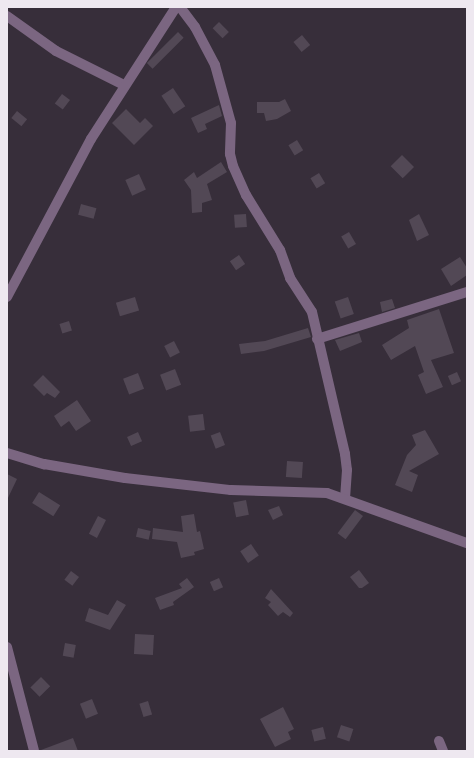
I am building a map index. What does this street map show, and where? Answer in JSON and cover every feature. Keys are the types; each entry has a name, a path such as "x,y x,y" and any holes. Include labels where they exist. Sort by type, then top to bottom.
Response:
{"street":[{"path":"7,298 91,139 124,85 176,7"},
{"path":"180,7 215,65 231,123 230,154 233,166 246,195 282,254 290,278 308,303 345,454 348,470 345,498"},
{"path":"7,16 56,51 124,85"},
{"path":"317,339 467,292"},
{"path":"7,453 44,464 125,478 231,490 321,492 345,498 467,543"},
{"path":"7,647 34,751"},
{"path":"439,741 443,751"}],"building":[{"path":"219,22 229,32 223,38 213,28"},
{"path":"178,32 184,38 153,69 147,63"},
{"path":"302,35 310,45 302,52 293,42"},
{"path":"173,88 185,106 174,114 161,96"},
{"path":"62,94 70,100 63,110 55,104"},
{"path":"285,99 291,111 277,119 266,121 264,113 257,113 257,102 279,102"},
{"path":"219,105 222,116 205,124 207,129 198,133 191,118"},
{"path":"126,109 140,123 145,118 153,126 134,145 112,123"},
{"path":"17,111 27,119 21,126 11,118"},
{"path":"297,140 303,150 295,155 288,145"},
{"path":"402,155 414,167 403,178 391,166"},
{"path":"221,162 227,172 207,184 212,200 202,203 202,212 192,213 191,190 184,180 194,172 197,178"},
{"path":"319,173 325,183 317,188 310,178"},
{"path":"139,174 146,190 132,196 125,180"},
{"path":"81,204 96,208 94,219 78,215"},
{"path":"246,214 247,227 235,228 234,215"},
{"path":"419,214 429,235 417,241 409,220"},
{"path":"349,232 356,244 348,249 341,236"},
{"path":"239,255 245,264 236,270 230,261"},
{"path":"460,257 467,268 467,275 451,286 441,269"},
{"path":"135,297 139,310 120,316 116,303"},
{"path":"348,297 354,314 341,319 335,302"},
{"path":"392,299 395,308 382,312 380,302"},
{"path":"439,309 454,353 431,360 443,387 426,394 418,375 424,372 415,346 391,360 382,345 409,328 407,320"},
{"path":"69,321 72,331 62,333 59,324"},
{"path":"308,328 311,337 264,351 241,354 239,344 265,341"},
{"path":"359,333 362,342 340,351 335,340"},
{"path":"174,341 180,353 170,358 164,346"},
{"path":"175,369 181,385 166,391 160,375"},
{"path":"457,372 461,381 452,385 448,376"},
{"path":"138,373 144,389 129,395 123,379"},
{"path":"43,375 60,392 55,398 47,393 44,396 33,385"},
{"path":"77,400 91,421 76,431 69,421 61,427 54,416"},
{"path":"203,414 205,430 190,432 188,416"},
{"path":"425,430 439,454 409,471 418,475 412,492 395,485 407,455 416,445 412,435"},
{"path":"138,432 142,441 131,446 127,437"},
{"path":"220,432 225,445 216,449 211,436"},
{"path":"287,461 303,462 302,478 286,477"},
{"path":"7,474 17,479 7,500"},
{"path":"39,492 60,505 53,516 32,503"},
{"path":"246,500 249,515 236,517 233,502"},
{"path":"279,506 283,515 273,520 268,510"},
{"path":"355,510 363,516 346,539 338,533"},
{"path":"194,514 197,532 200,531 204,549 194,552 195,555 181,558 177,542 152,539 153,528 183,532 181,516"},
{"path":"98,516 106,520 97,538 89,534"},
{"path":"138,528 151,531 149,540 136,537"},
{"path":"251,544 259,556 248,563 240,551"},
{"path":"359,570 369,583 362,588 359,588 350,577"},
{"path":"71,571 79,577 72,586 64,580"},
{"path":"187,578 194,587 173,602 174,605 160,610 155,598 182,588 179,584"},
{"path":"219,578 223,587 214,591 210,582"},
{"path":"271,589 293,613 290,617 283,612 278,616 268,605 271,602 265,598"},
{"path":"117,600 126,605 110,630 85,621 89,608 108,615"},
{"path":"135,634 154,635 153,655 134,654"},
{"path":"65,643 76,645 74,658 63,656"},
{"path":"41,677 50,686 40,697 30,688"},
{"path":"92,699 98,714 86,719 80,704"},
{"path":"148,701 152,714 143,717 139,704"},
{"path":"283,707 294,729 288,732 291,739 275,747 260,719"},
{"path":"341,725 353,729 349,741 337,737"},
{"path":"323,727 326,739 314,742 311,730"},
{"path":"73,738 78,751 41,751 41,750"}]}
